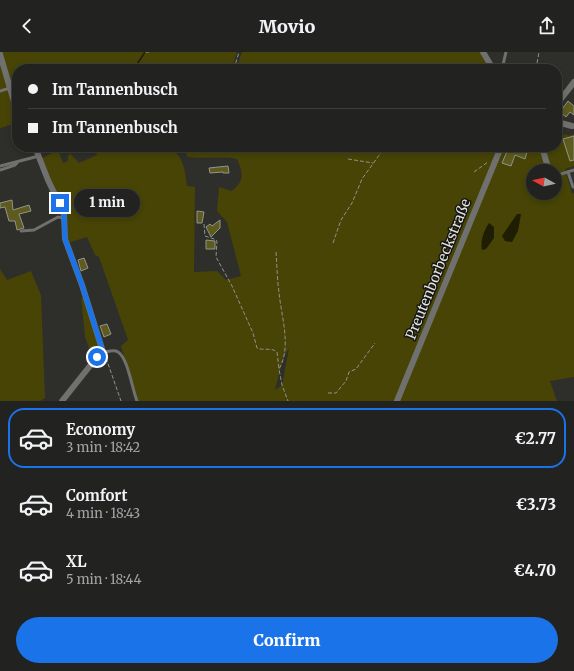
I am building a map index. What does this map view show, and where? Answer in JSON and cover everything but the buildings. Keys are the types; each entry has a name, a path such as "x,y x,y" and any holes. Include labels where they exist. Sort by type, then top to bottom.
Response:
{"street":[{"path":"483,52 490,64"},
{"path":"0,54 12,95"},
{"path":"562,98 574,82"},
{"path":"562,123 572,126"},
{"path":"37,152 60,203 64,218 65,239 82,285 103,352 97,357 62,401"},
{"name":"Preutenborbeckstraße","path":"397,401 499,152"},
{"path":"543,152 547,164"}],"lane":[{"path":"503,64 506,52"},
{"path":"0,91 10,88"},
{"path":"0,170 39,156"},
{"path":"0,166 14,162 17,163"},
{"path":"562,174 574,170"},
{"path":"568,172 572,187 574,187"},
{"path":"21,231 34,230 58,217 64,218"},
{"path":"103,352 114,350 119,352 124,359 137,401"}],"path":[{"path":"145,52 151,52"},
{"path":"235,64 239,52"},
{"path":"537,64 539,52"},
{"path":"333,243 341,220 352,203 362,179 382,152"},
{"path":"348,159 374,163"},
{"path":"474,172 491,160"},
{"path":"204,224 204,236 214,238 217,241 216,256 232,286 253,333 257,348 262,350 274,350 277,352 282,385 288,401"},
{"path":"276,252 285,346 282,364 279,369"},
{"path":"328,393 336,393 346,382 349,372 356,369 375,343"},
{"path":"103,352 121,401"}],"shaded area":[{"path":"0,52 237,52 233,64 12,64 12,83 9,83 12,93 12,124 0,128"},
{"path":"242,52 484,52 492,64 238,64"},
{"path":"567,134 568,136 574,134 574,166 565,169 572,194 574,193 574,377 550,381 557,401 137,401 121,346 128,340 99,257 95,255 87,237 68,243 64,210 42,158 54,152 59,152 63,163 68,161 68,156 70,153 79,163 97,155 96,152 175,152 183,164 187,186 195,187 194,272 217,271 226,280 241,276 227,222 217,211 219,187 232,191 236,187 242,176 239,164 237,159 233,158 188,157 184,152 562,152 562,135","holes":["289,348 282,385 275,390 283,359"]},
{"path":"517,214 521,214 518,231 512,242 505,241 502,236"},
{"path":"489,223 494,227 494,238 486,249 482,250 483,236"},
{"path":"0,269 7,280 31,271 41,295 45,398 40,401 0,401"},
{"path":"86,296 102,352 93,359 85,337 81,298"}],"waterway":[{"path":"137,64 145,52"}],"route":[{"path":"60,203 64,215 65,239 100,339 103,352 97,357"}]}
